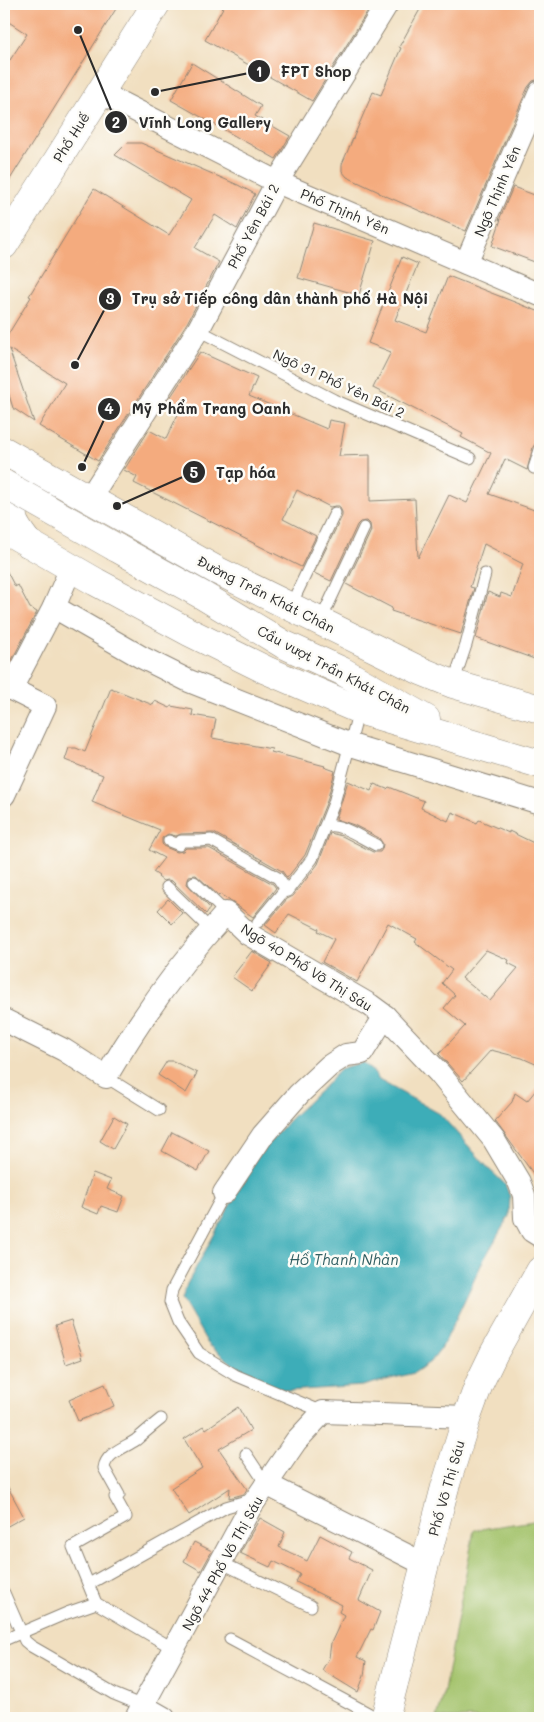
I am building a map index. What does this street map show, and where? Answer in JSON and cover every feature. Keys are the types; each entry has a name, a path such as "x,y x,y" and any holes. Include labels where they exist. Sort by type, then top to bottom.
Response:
{"main road":[{"name":"Phố Huế","path":"4,246 156,4"},
{"path":"4,438 11,456"},
{"name":"Đường Trần Khát Chân","path":"11,456 218,571 421,671 453,684 540,710"},
{"name":"Cầu vượt Trần Khát Chân","path":"4,484 202,595 283,644 342,671 466,742"},
{"path":"28,543 13,518 18,498 24,491 33,487 47,487 89,499"},
{"path":"4,529 189,632 266,670 359,710 540,764"},
{"name":"Cầu vượt Trần Khát Chân","path":"202,595 355,659 421,671"},
{"name":"Phố Võ Thị Sáu","path":"386,1718 424,1564 467,1417 479,1384 494,1353 540,1271"}],"street":[{"name":"Phố Yên Bái 2","path":"89,499 198,330 277,182 387,4"},
{"name":"Phố Thịnh Yên","path":"99,92 277,182 540,293"},
{"name":"Ngõ Thịnh Yên","path":"466,263 540,92"},
{"path":"4,795 45,706 11,689 54,607 71,568"},
{"path":"54,607 141,658 189,681 351,745 540,803"},
{"path":"4,1020 64,1050 106,1077 120,1053 177,970 223,916"},
{"name":"Ngõ 40 Phố Võ Thị Sáu","path":"223,916 248,934 370,1005 385,1016 440,1073 494,1140 520,1182 524,1195 526,1218 536,1233"},
{"path":"224,1193 263,1135 299,1094 338,1060 346,1055 362,1053 385,1016"},
{"path":"262,1491 296,1440 323,1412 467,1417"},
{"name":"Ngõ 44 Phố Võ Thị Sáu","path":"139,1712 220,1562 262,1491 424,1564"},
{"path":"139,1712 164,1718"}],"lane":[{"name":"Ngõ 31 Phố Yên Bái 2","path":"198,330 334,400 470,458"},
{"path":"534,468 540,450"},
{"path":"290,608 335,513"},
{"path":"320,622 364,528"},
{"path":"453,684 466,645 485,574"},
{"path":"258,922 283,892 287,891 312,858 334,803 359,710"},
{"path":"325,826 332,824 345,829 376,846"},
{"path":"169,841 179,845 182,841 210,840 278,878 287,891"},
{"path":"194,882 223,916"},
{"path":"166,887 223,916"},
{"path":"106,1077 159,1110"},
{"path":"224,1193 172,1290 170,1302 178,1322 199,1353 235,1375 323,1412"},
{"path":"160,1419 135,1440 112,1455 104,1465 119,1495 115,1497 126,1517 73,1546 96,1603 174,1649"},
{"path":"89,1584 226,1508 262,1491 246,1454"},
{"path":"220,1562 311,1606"},
{"path":"4,1593 25,1641 114,1694 139,1712"},
{"path":"4,1640 22,1631 96,1603"},
{"path":"230,1638 375,1718"}],"green space":[{"path":"540,1520 540,1718 437,1718 443,1697 474,1530"}],"water":[{"name":"Hồ Thanh Nhàn","path":"363,1062 379,1080 440,1114 505,1184 510,1197 509,1216 483,1261 444,1344 430,1362 414,1373 362,1386 287,1391 250,1378 208,1344 182,1299 187,1284 255,1160 289,1120 340,1069"}],"building":[{"path":"11,4 119,4 4,189 4,56 10,60 27,34 4,19 4,15"},
{"path":"225,4 372,4 312,101 205,40"},
{"path":"423,4 540,4 540,79 533,81 528,87 466,231 379,193 347,177 342,171 342,164 373,92 381,95 401,48 399,47"},
{"path":"192,63 261,106 255,116 290,136 276,159 171,100"},
{"path":"127,143 141,143 255,194 237,229 215,215 195,248 219,262 187,323 98,461 39,426 65,383 9,349 34,422 13,408 4,379 4,341 94,189 169,235 178,221 191,200 115,155"},
{"path":"513,187 540,197 540,264 492,246 501,219 499,220"},
{"path":"314,223 375,241 359,295 298,278"},
{"path":"402,257 418,264 395,320 426,332 448,276 540,312 540,443 535,444 533,447 527,470 505,459 489,494 540,512 540,661 476,638 488,592 500,597 501,593 512,597 523,564 484,544 470,587 474,588 461,634 391,611 392,608 346,584 371,531 370,524 367,521 360,522 357,525 331,581 314,573 342,516 339,506 330,507 297,490 283,519 316,536 301,567 134,483 137,477 124,470 149,430 166,439 181,408 168,401 200,352 257,378 249,396 327,429 329,420 345,423 339,456 370,455 370,501 415,499 418,558 449,495 467,503 491,453 461,437 463,434 373,388 391,352 368,343"},
{"path":"4,566 15,587 18,585 30,608 37,612 4,675"},
{"path":"111,688 153,705 155,701 170,708 171,706 193,710 192,715 216,719 212,738 272,749 271,752 325,766 335,771 327,801 305,855 287,878 282,871 214,833 181,834 176,836 168,834 162,838 163,846 177,852 183,851 186,848 209,848 273,884 276,888 253,917 220,894 219,896 196,875 189,876 187,884 210,908 206,914 172,881 163,881 158,877 153,872 164,858 149,850 160,830 92,802 103,775 65,760 69,748 76,748 85,752"},
{"path":"348,781 371,791 374,784 387,789 389,787 424,801 421,808 448,821 452,812 477,823 479,820 509,833 509,831 540,846 540,1066 522,1058 491,1050 463,1081 439,1054 465,1026 444,1008 455,995 442,983 452,970 415,942 417,939 388,923 357,982 322,962 334,939 318,931 319,929 289,914 276,933 265,925 287,899 293,896 318,864 330,833 342,836 373,852 380,852 383,844 379,838 354,825 336,819","holes":["486,950 509,960 508,963 518,968 490,1001 462,978"]},
{"path":"168,899 182,913 172,924 158,910"},
{"path":"252,951 272,963 252,991 232,977"},
{"path":"167,1061 173,1061 197,1073 186,1093 158,1075"},
{"path":"540,1085 540,1183 495,1121 512,1102 515,1093 527,1101"},
{"path":"114,1116 127,1124 113,1149 100,1141"},
{"path":"172,1132 209,1151 198,1171 162,1151"},
{"path":"93,1173 111,1180 107,1189 124,1196 118,1212 101,1206 98,1214 81,1207"},
{"path":"71,1321 83,1358 66,1364 55,1326"},
{"path":"105,1384 114,1406 78,1421 69,1400"},
{"path":"238,1407 251,1430 219,1449 247,1489 244,1494 229,1498 230,1488 189,1515 171,1488 202,1468 184,1439 204,1426 206,1429"},
{"path":"4,1480 24,1517 4,1528"},
{"path":"260,1518 285,1532 279,1547 307,1561 320,1535 352,1552 349,1558 372,1570 359,1600 380,1612 373,1630 371,1629 357,1657 366,1661 364,1676 358,1692 322,1670 329,1658 331,1643 344,1615 339,1612 342,1605 296,1582 300,1574 273,1561 270,1567 240,1553"},
{"path":"194,1542 212,1551 201,1571 184,1561"}],"place":[{"name":"Vĩnh Long Gallery","path":"78,30"},
{"name":"FPT Shop","path":"155,92"},
{"name":"Trụ sở Tiếp công dân thành phố Hà Nội","path":"75,365"},
{"name":"Mỹ Phẩm Trang Oanh","path":"82,467"},
{"name":"Tạp hóa","path":"117,506"}]}
